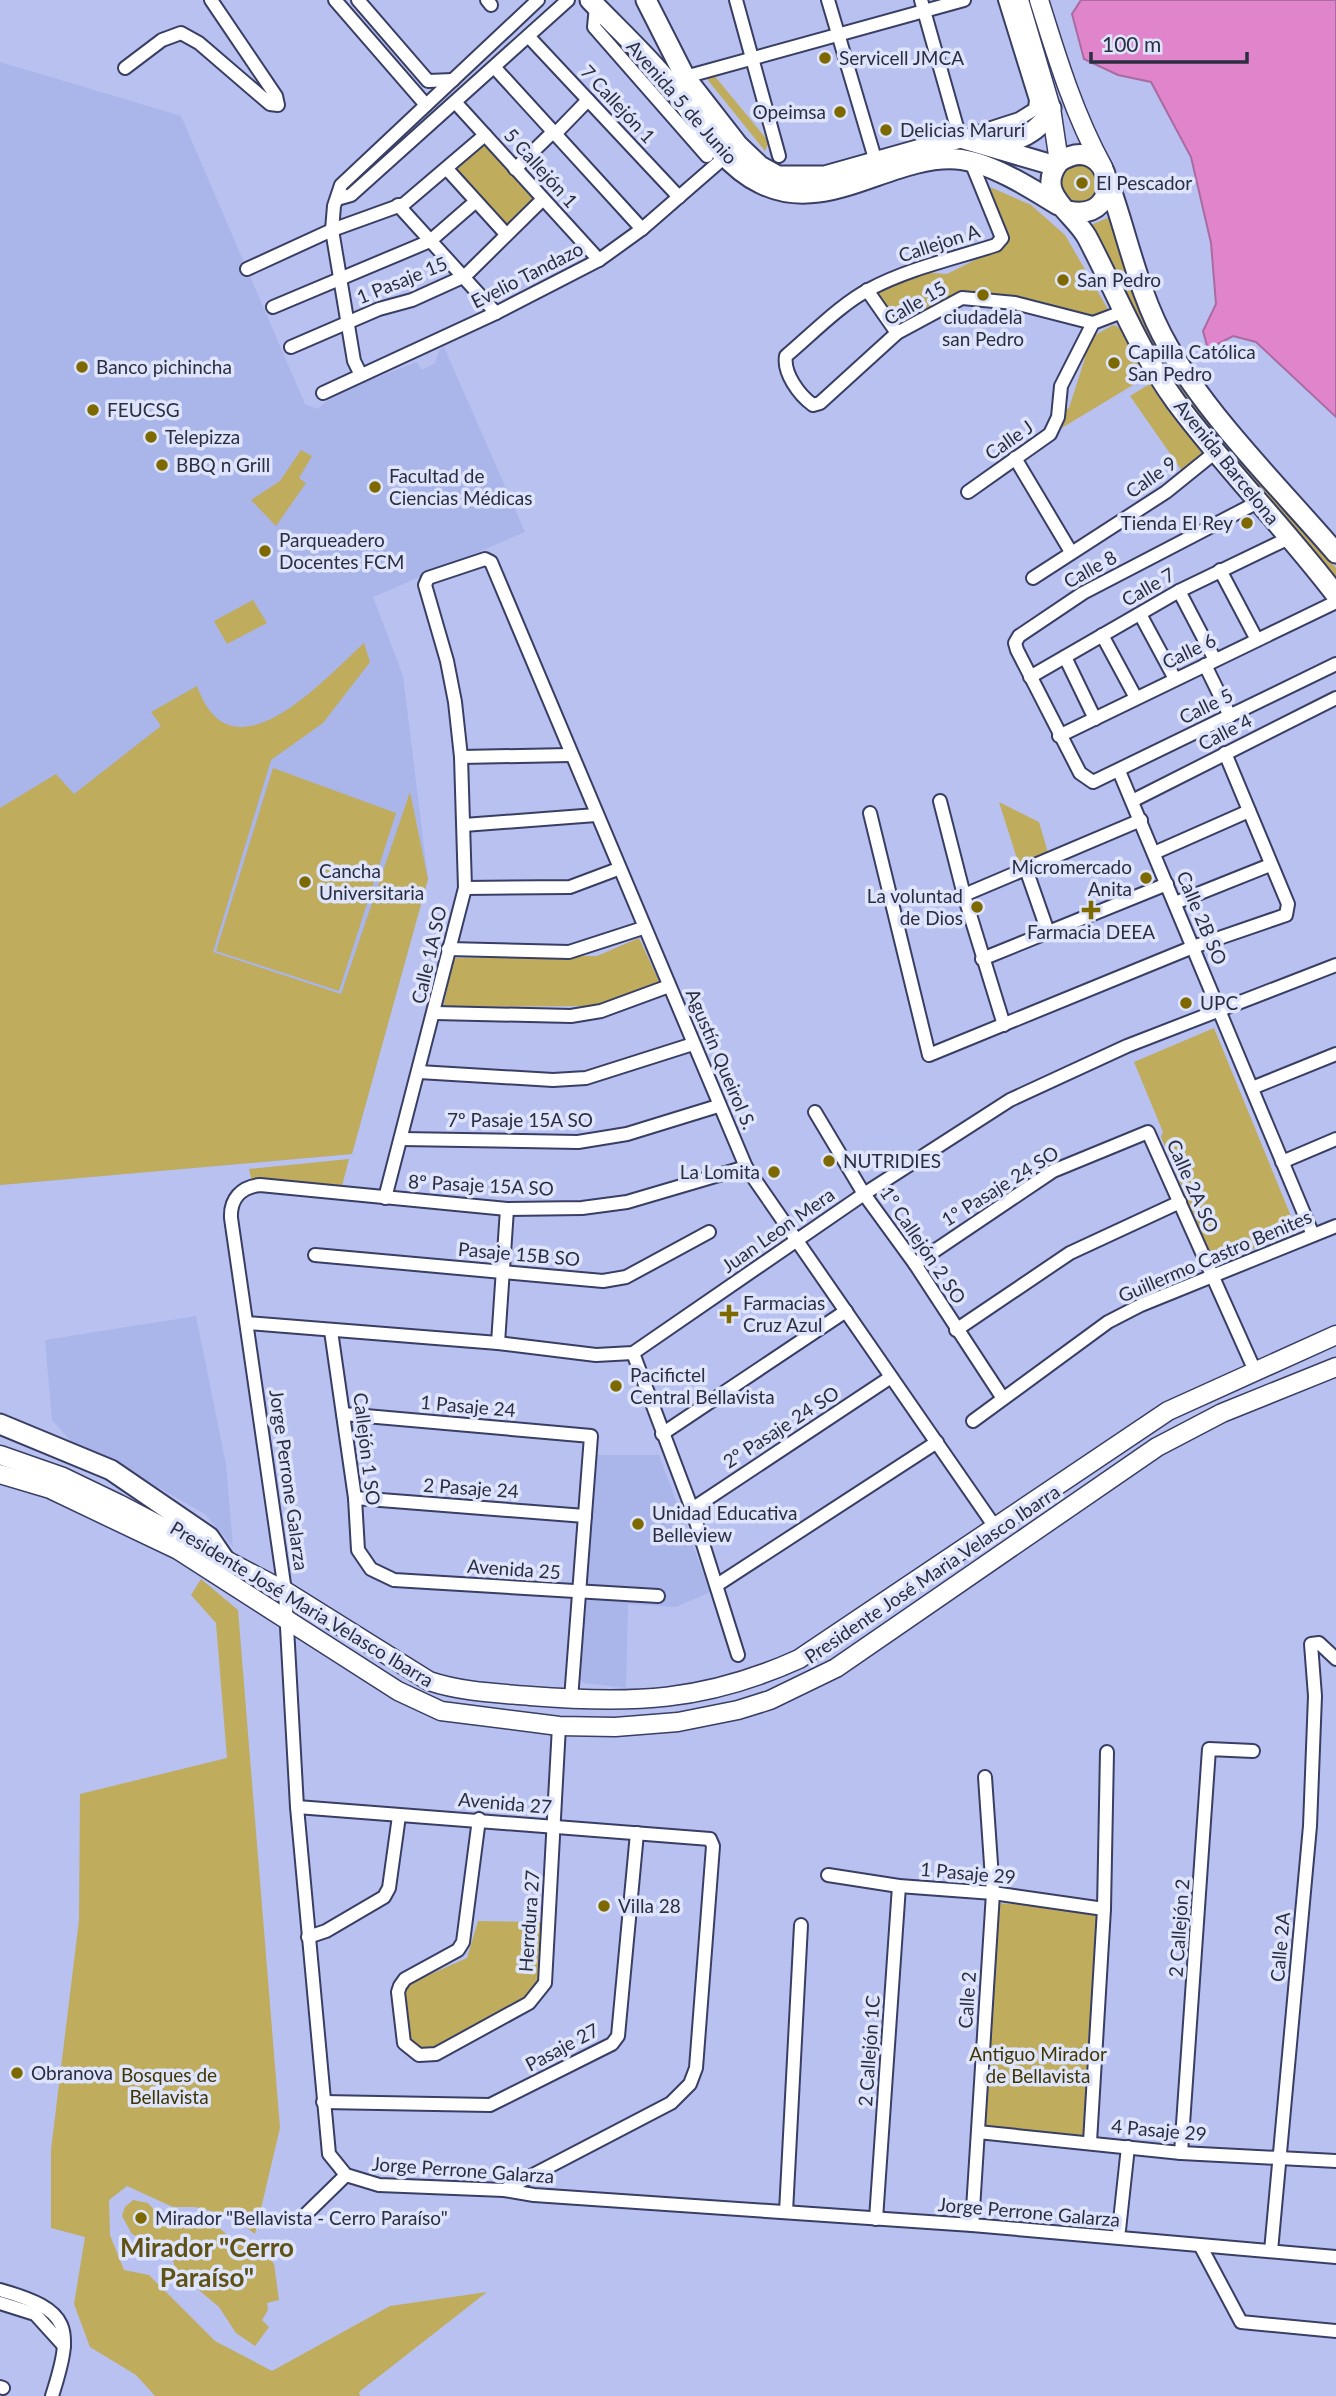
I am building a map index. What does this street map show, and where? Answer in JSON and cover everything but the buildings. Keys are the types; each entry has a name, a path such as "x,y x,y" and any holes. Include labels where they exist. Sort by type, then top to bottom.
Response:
{"main road":[{"name":"Avenida 5 de Junio","path":"646,0 685,77 738,145 760,166 778,176 811,178 960,138"},
{"path":"960,138 1058,164 1075,155 1084,155 1099,163 1106,174 1105,195 1101,203 1086,212 1065,208 1055,200 1050,183 1058,164 1051,108 1019,0"},
{"name":"Avenida Barcelona","path":"1039,0 1066,88 1084,133 1106,174 1147,303 1178,364 1201,396 1336,553"},
{"name":"Avenida 5 de Junio","path":"593,3 716,156 775,190 808,194 943,159 971,163 1028,187 1065,208"},
{"path":"987,145 1009,143 1029,133 1047,118 1051,108"},
{"name":"Avenida Barcelona","path":"1065,208 1082,229 1122,312 1176,402 1334,593"},
{"name":"Presidente José Maria Velasco Ibarra","path":"0,1455 31,1465 119,1504 225,1559 285,1591 429,1681 452,1688 571,1699 664,1698 722,1689 756,1678 820,1647 1168,1411 1336,1335"},
{"name":"Presidente José Maria Velasco Ibarra","path":"0,1474 50,1489 178,1550 418,1702 441,1711 559,1726 615,1727 678,1722 738,1710 815,1680 1117,1474 1190,1428 1336,1367"},
{"path":"0,1424 111,1470 209,1537 225,1559"},
{"path":"1102,1455 1099,1461 1104,1473 1117,1474"}],"street":[{"path":"125,68 162,40 181,33 199,43 270,104 278,105 276,96 211,0"},
{"path":"335,0 426,106"},
{"path":"358,0 428,81 454,80"},
{"path":"361,375 354,361 332,230 341,185 538,0"},
{"path":"337,199 351,195 568,0"},
{"path":"736,0 779,156"},
{"path":"828,0 876,162"},
{"path":"685,77 839,36 922,6 964,0"},
{"path":"922,6 960,138 1029,115 1035,109 1036,100 1005,0"},
{"name":"7 Callejón 1","path":"529,37 679,197"},
{"path":"495,68 642,229"},
{"path":"515,169 588,100"},
{"name":"5 Callejón 1","path":"455,102 599,260"},
{"path":"247,269 332,230 414,198 485,135"},
{"name":"Evelio Tandazo","path":"323,393 496,313 599,260 642,229 679,197 716,156"},
{"name":"Callejon A","path":"820,403 813,405 808,401 794,382 785,365 786,356 867,290 918,267 945,262 996,245 1002,238 971,163"},
{"path":"447,169 506,234"},
{"name":"1 Pasaje 15","path":"290,347 379,309 412,300 465,275 544,199"},
{"path":"273,307 430,241 475,202"},
{"path":"398,205 465,275 496,313"},
{"path":"867,290 897,333"},
{"name":"Calle 15","path":"820,403 897,333 967,296 1015,303 1093,323"},
{"path":"1093,323 1122,312"},
{"name":"Calle J","path":"968,492 1050,434 1055,427 1060,386 1093,323"},
{"name":"Calle 9","path":"1034,578 1166,492 1218,450"},
{"path":"1016,458 1071,552"},
{"name":"Calle 8","path":"1030,677 1015,643 1019,636 1083,593 1260,501"},
{"name":"Calle 7","path":"1030,677 1179,591 1289,538"},
{"name":"Calle 1A SO","path":"386,1198 465,888 461,757 447,661 425,584 428,578 477,560 491,562"},
{"name":"Agustín Queirol S.","path":"491,562 618,869 746,1167 995,1527"},
{"path":"1220,570 1257,640"},
{"path":"1179,591 1230,716"},
{"name":"Calle 6","path":"1059,736 1257,640 1334,593"},
{"path":"1140,614 1175,679"},
{"path":"1102,635 1136,698"},
{"path":"1066,657 1095,719"},
{"name":"Calle 5","path":"1059,736 1080,773 1093,782 1336,664"},
{"path":"1030,677 1059,736"},
{"name":"Calle 4","path":"1132,801 1336,698"},
{"path":"870,813 929,1055 1193,947 1286,915 1287,904 1225,753"},
{"path":"461,757 570,755"},
{"name":"Calle 2B SO","path":"1119,771 1313,1235"},
{"path":"940,802 982,959 1004,1025"},
{"path":"1154,853 1249,811"},
{"path":"464,825 596,815"},
{"path":"964,895 1140,820"},
{"path":"1175,903 1270,864"},
{"path":"465,888 570,887 618,869"},
{"path":"1026,869 1048,932"},
{"path":"982,959 1167,884"},
{"path":"448,949 569,952 643,928"},
{"name":"Juan Leon Mera","path":"633,1353 864,1194 1010,1100 1058,1076 1336,965"},
{"path":"435,1013 571,1016 601,1011 669,986"},
{"path":"419,1072 553,1080 586,1078 693,1044"},
{"path":"1252,1088 1336,1054"},
{"name":"7º Pasaje 15A SO","path":"401,1139 578,1142 627,1134 718,1106"},
{"name":"1º Callejón 2 SO","path":"815,1112 864,1194 915,1264 1002,1397"},
{"name":"Calle 2A SO","path":"1148,1132 1255,1371"},
{"name":"1º Pasaje 24 SO","path":"915,1264 1053,1171 1148,1132"},
{"path":"1282,1161 1336,1139"},
{"name":"8º Pasaje 15A SO","path":"231,1218 235,1197 252,1186 507,1209 582,1208 627,1202 746,1167"},
{"path":"957,1330 1070,1253 1180,1202"},
{"path":"498,1343 507,1209"},
{"name":"Jorge Perrone Galarza","path":"231,1218 285,1591 297,1807 329,2154 346,2175 379,2185 504,2190 972,2225 1336,2257"},
{"name":"Guillermo Castro Benites","path":"973,1421 1002,1397 1108,1322 1336,1226"},
{"name":"Pasaje 15B SO","path":"315,1255 603,1281 626,1277 709,1231"},
{"path":"662,1434 846,1311"},
{"path":"247,1323 498,1343 596,1355 633,1353 692,1509 738,1655"},
{"name":"Callejón 1 SO","path":"331,1331 355,1498 358,1550 371,1569"},
{"name":"2º Pasaje 24 SO","path":"692,1509 891,1377"},
{"name":"1 Pasaje 24","path":"343,1413 590,1436 585,1516"},
{"path":"717,1585 937,1442"},
{"name":"2 Pasaje 24","path":"355,1498 585,1516"},
{"path":"571,1699 585,1516"},
{"name":"Avenida 25","path":"371,1569 394,1580 658,1596"},
{"name":"Calle 2A","path":"1271,2251 1313,1775 1315,1675 1312,1643 1317,1642 1336,1660"},
{"name":"Herrdura 27","path":"479,1819 463,1942 458,1950 405,1979 398,1993 404,2043 418,2055 436,2054 538,1995 545,1983 559,1726"},
{"name":"2 Callejón 2","path":"1181,2153 1209,1749 1253,1751"},
{"path":"1090,2142 1104,1909 1107,1752"},
{"name":"Calle 2","path":"972,2225 993,1893 985,1777"},
{"name":"Avenida 27","path":"297,1807 710,1839 713,1846 696,2068 690,2084 671,2103 653,2114 504,2190"},
{"path":"308,1937 326,1931 384,1897 389,1888 399,1816"},
{"name":"Pasaje 27","path":"323,2102 490,2105 612,2044 618,2036 637,1833"},
{"name":"1 Pasaje 29","path":"828,1875 900,1886 993,1893 1104,1909"},
{"name":"2 Callejón 1C","path":"876,2219 900,1886"},
{"path":"786,2212 802,1925"},
{"name":"4 Pasaje 29","path":"978,2132 1181,2153 1336,2161"},
{"path":"1119,2230 1128,2147"},
{"path":"302,2218 346,2175"},
{"path":"1201,2247 1241,2322 1336,2331"},
{"path":"0,2290 37,2301 53,2312 62,2328 65,2347 52,2396"},
{"path":"0,2303 35,2314 65,2347"}],"shaded area":[{"path":"1081,0 1336,0 1336,417 1256,342 1233,336 1208,349 1203,331 1216,304 1211,243 1191,157 1151,82 1118,75 1084,59 1072,14"},
{"path":"0,62 181,116 305,404 317,409 339,392 417,362 422,370 435,363 439,351 444,347 525,532 373,597 403,676 428,879 352,1154 0,1185"},
{"path":"196,1316 226,1465 233,1547 205,1514 98,1453 72,1442 52,1420 45,1340"},
{"name":"Unidad Educativa Belleview","path":"596,1455 659,1455 710,1592 676,1607 628,1604 626,1688 584,1683 578,1676"}],"green space":[{"path":"703,74 713,74 769,142 765,151"},
{"path":"484,143 536,200 503,230 451,173"},
{"path":"1079,164 1087,165 1093,170 1098,176 1098,192 1093,198 1087,203 1079,204 1071,203 1065,198 1060,192 1059,184 1060,176 1065,170 1071,165"},
{"path":"990,187 1031,205 1065,235 1109,311 1091,317 1015,298 958,293 897,328 875,292 917,272 947,274 1001,247 1007,237"},
{"path":"1112,216 1127,279 1163,357 1204,412 1336,568 1336,581 1160,373 1091,225"},
{"path":"1113,325 1125,333 1148,376 1060,429 1061,411 1069,408 1085,358 1084,347 1090,338"},
{"path":"1153,382 1208,456 1185,475 1130,396"},
{"path":"301,450 312,456 299,478 306,483 276,526 251,500 280,481"},
{"path":"253,600 267,623 227,644 214,621"},
{"path":"364,643 370,662 323,723 271,760 213,952 341,994 410,792 428,879 352,1154 0,1185 0,808 56,774 74,794 161,726 151,712 197,686 213,714 232,726 255,725 279,715 303,698"},
{"name":"Cancha Universitaria","path":"273,768 396,813 339,991 216,951"},
{"path":"999,802 1039,822 1049,856 1020,868"},
{"path":"639,938 660,983 596,1006 443,1007 454,958 597,956"},
{"path":"1214,1028 1297,1231 1214,1265 1161,1137 1163,1132 1134,1062"},
{"path":"349,1159 342,1186 252,1182 249,1169"},
{"name":"Bosques de Bellavista","path":"201,1579 238,1610 280,2128 255,2234 231,2216 195,2207 173,2207 127,2186 109,2200 110,2235 124,2270 149,2275 215,2341 272,2371 390,2306 487,2292 359,2392 360,2396 155,2396 136,2375 90,2347 74,2304 85,2237 51,2228 51,2150 79,1920 80,1794 227,1758 216,1623 191,1595"},
{"name":"Antiguo Mirador de Bellavista","path":"996,1903 1104,1909 1087,2147 978,2135"},
{"path":"478,1921 543,1922 538,1979 526,1999 437,2051 419,2051 408,2042 401,1994 406,1985 467,1958"},
{"name":"Mirador \"Cerro Paraíso\"","path":"133,2200 148,2203 155,2211 192,2222 215,2224 236,2243 266,2253 274,2264 279,2300 267,2303 268,2310 262,2320 269,2327 255,2346 236,2333 219,2307 176,2271 171,2254 132,2234 122,2216 125,2207"}],"place":[{"name":"Servicell JMCA","path":"825,58"},
{"name":"Opeimsa","path":"840,112"},
{"name":"Delicias Maruri","path":"886,130"},
{"name":"El Pescador","path":"1082,183"},
{"name":"San Pedro","path":"1063,280"},
{"name":"ciudadela san Pedro","path":"983,295"},
{"name":"Capilla Católica San Pedro","path":"1114,363"},
{"name":"Banco pichincha","path":"82,367"},
{"name":"FEUCSG","path":"93,410"},
{"name":"Telepizza","path":"151,437"},
{"name":"BBQ n Grill","path":"162,465"},
{"name":"Facultad de Ciencias Médicas","path":"375,487"},
{"name":"Tienda El Rey","path":"1247,523"},
{"name":"Parqueadero Docentes FCM","path":"265,551"},
{"name":"Micromercado Anita","path":"1146,878"},
{"name":"Cancha Universitaria","path":"305,882"},
{"name":"La voluntad de Dios","path":"977,907"},
{"name":"Farmacia DEEA","path":"1091,910"},
{"name":"UPC","path":"1186,1003"},
{"name":"NUTRIDIES","path":"829,1161"},
{"name":"La Lomita","path":"774,1172"},
{"name":"Farmacias Cruz Azul","path":"729,1314"},
{"name":"Pacifictel Central Bellavista","path":"616,1386"},
{"name":"Unidad Educativa Belleview","path":"638,1524"},
{"name":"Villa 28","path":"604,1906"},
{"name":"Obranova","path":"17,2073"},
{"name":"Mirador \"Bellavista - Cerro Paraíso\"","path":"141,2218"}],"district":[{"name":"Mirador \"Cerro Paraíso\"","path":"207,2263"}]}
